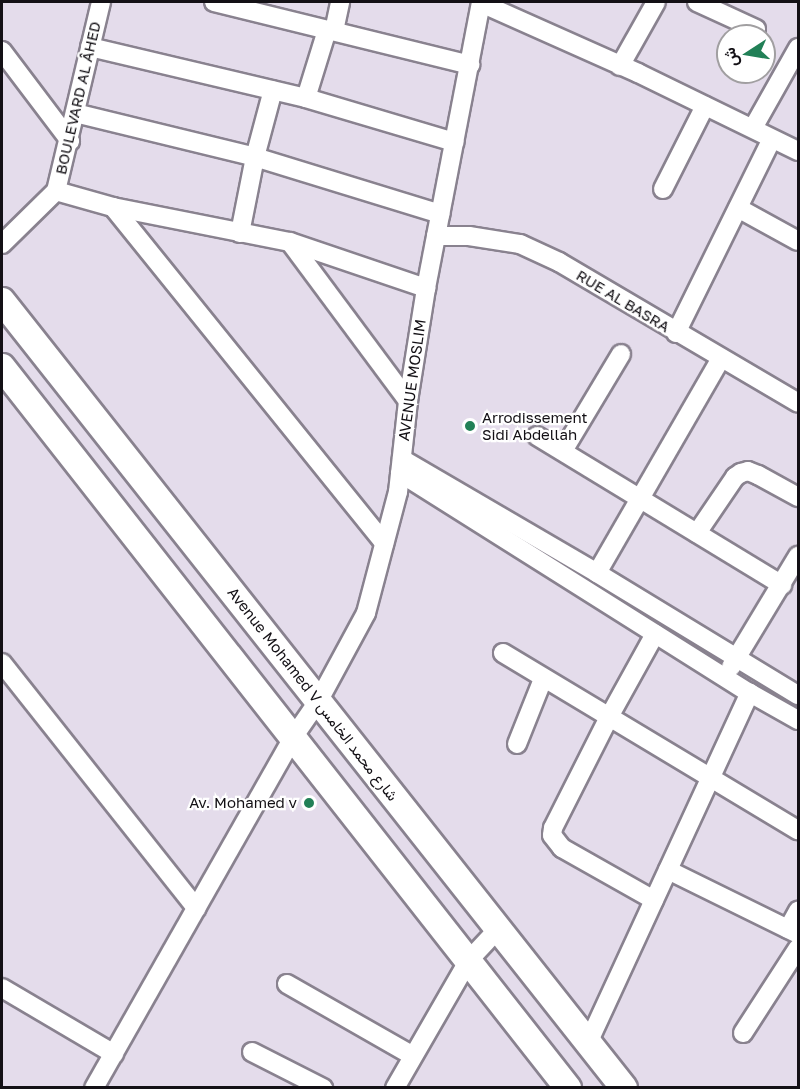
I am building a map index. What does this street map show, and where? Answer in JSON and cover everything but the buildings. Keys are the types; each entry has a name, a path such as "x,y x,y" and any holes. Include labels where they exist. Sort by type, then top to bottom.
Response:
{"street":[{"name":"BOULEVARD AL ÂHED","path":"2,244 56,191 70,141 101,2"},
{"path":"214,2 470,65"},
{"path":"306,98 340,2"},
{"path":"481,2 798,151"},
{"name":"AVENUE MOSLIM","path":"94,1088 292,739 319,700 366,613 401,466 408,401 426,288 481,2"},
{"path":"620,66 656,2"},
{"path":"697,2 745,24"},
{"path":"90,46 306,98 455,142"},
{"path":"753,128 798,48"},
{"path":"2,51 70,141"},
{"path":"240,233 255,157 273,90"},
{"path":"663,189 705,106"},
{"path":"75,113 255,157 440,214"},
{"path":"676,333 772,139"},
{"path":"56,191 113,207 290,242 426,288"},
{"path":"113,207 384,543"},
{"path":"738,208 798,241"},
{"name":"RUE AL BASRA","path":"436,236 469,236 520,244 559,262 798,403"},
{"path":"290,242 408,401"},
{"name":"Avenue Mohamed V شارع محمد الخامس","path":"2,301 624,1088"},
{"path":"563,451 621,354"},
{"path":"597,573 721,358"},
{"path":"2,367 568,1088"},
{"path":"537,436 782,585"},
{"path":"401,466 597,573 798,695"},
{"path":"401,466 655,634 798,720"},
{"path":"697,533 735,477 748,471 798,497"},
{"path":"726,676 798,556"},
{"path":"654,900 562,848 552,835 553,828 609,717 655,634"},
{"path":"503,653 798,830"},
{"path":"2,663 196,908"},
{"path":"517,744 543,679"},
{"path":"588,1043 709,777 750,693"},
{"path":"668,870 793,931 798,911"},
{"path":"402,1085 413,1056 469,960 498,929"},
{"path":"743,1033 798,948"},
{"path":"287,984 413,1056"},
{"path":"2,988 114,1054"},
{"path":"252,1052 323,1088"}],"place":[{"name":"Arrodissement Sidi Abdellah","path":"470,426"},
{"name":"Av. Mohamed v","path":"309,803"}]}
